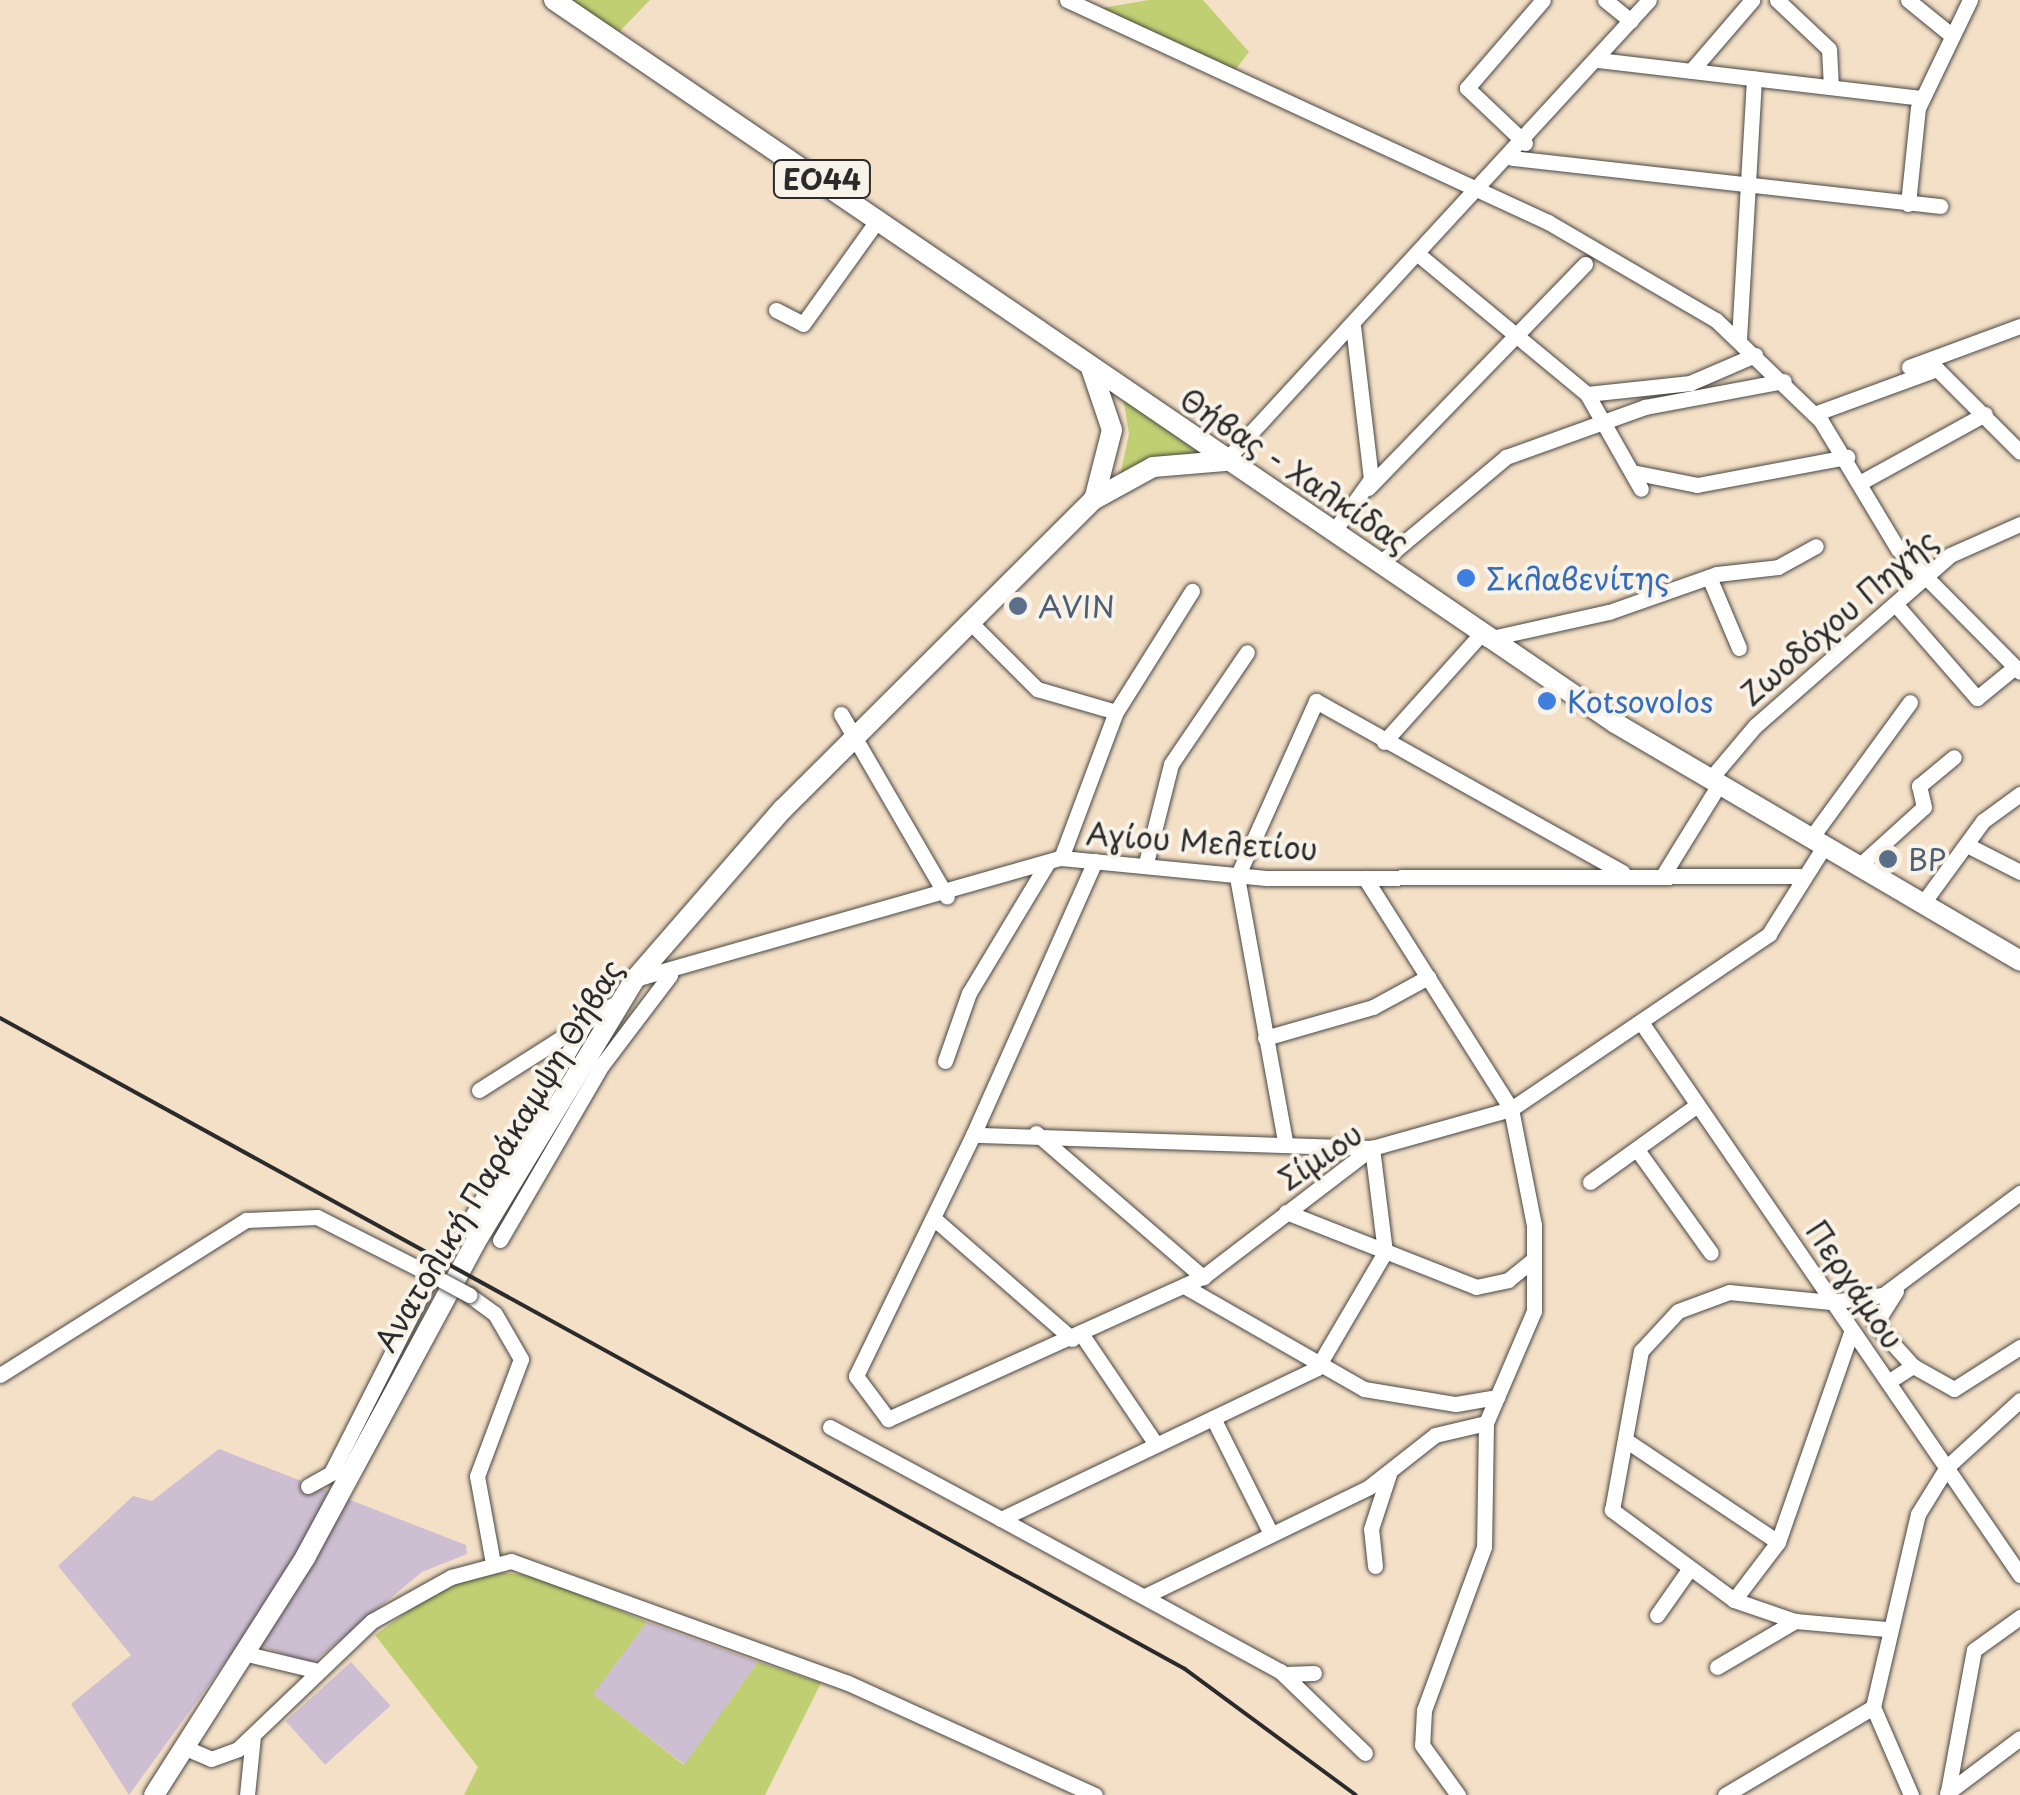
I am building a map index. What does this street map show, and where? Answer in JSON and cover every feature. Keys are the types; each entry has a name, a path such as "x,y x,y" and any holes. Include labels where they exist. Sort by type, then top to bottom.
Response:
{"main road":[{"name":"Θήβας - Χαλκίδας","path":"554,0 879,218 1484,637 2020,962"},
{"path":"1087,362 1112,430 1093,500"},
{"name":"Ανατολική Παράκαμψη Θήβας","path":"154,1795 188,1749 246,1654 635,979 850,742 968,620 1093,500 1154,467 1226,460"}],"street":[{"path":"1066,0 1638,269 1740,340 1812,411 1864,481 1925,581 2018,670 1976,698 1897,606"},
{"path":"1525,143 1467,88 1544,0"},
{"path":"1605,0 1631,21"},
{"path":"1226,460 1512,158 1649,0"},
{"path":"1691,71 1752,0"},
{"path":"1776,0 1829,49 1831,87"},
{"path":"1908,0 1951,35"},
{"path":"1908,204 1923,98 1970,0"},
{"path":"1598,60 1923,98"},
{"path":"1740,340 1754,78"},
{"path":"1512,158 1749,188 1940,206"},
{"path":"776,310 803,324 879,218"},
{"path":"1419,255 1587,394 1641,489"},
{"path":"1334,530 1368,488 1520,338 1585,264"},
{"path":"1353,325 1366,380 1368,488"},
{"path":"1812,411 2020,326"},
{"path":"1587,394 1690,383 1755,354"},
{"path":"1812,411 1926,369 1945,374 2020,452"},
{"path":"1380,563 1506,457 1708,391 1784,381"},
{"path":"1864,481 1985,414"},
{"path":"1632,472 1697,485 1847,457"},
{"name":"Ζωοδόχου Πηγής","path":"1665,872 1716,781 1755,726 1968,541 2020,524"},
{"path":"1384,742 1484,637 1709,577 1778,568 1816,546"},
{"path":"1709,577 1739,648"},
{"path":"945,1061 969,993 1054,860 1116,712 1192,591"},
{"path":"968,620 1037,689 1116,712"},
{"path":"1146,863 1171,764 1247,652"},
{"path":"1286,1141 1237,877 1309,707 1322,702 1384,742 1622,872"},
{"path":"1804,876 1818,842 1910,702"},
{"path":"841,714 850,742 947,897"},
{"path":"1860,865 1924,807 1919,786 1954,757"},
{"path":"1923,904 1967,845 2020,794"},
{"path":"1967,845 2020,872"},
{"name":"Αγίου Μελετίου","path":"635,979 672,973 947,897 1054,860 1146,863 1237,877 1622,872 1804,876"},
{"path":"866,1446 888,1419 856,1376 938,1222 1095,862"},
{"name":"Σίμιου","path":"888,1419 1077,1337 1203,1276 1372,1148 1511,1108 1643,1025 1768,934 1804,876"},
{"path":"1365,878 1511,1108 1534,1260 1534,1311 1486,1423 1484,1547 1422,1724 1422,1745 1458,1795"},
{"path":"500,1240 602,1065 672,973"},
{"path":"1265,1038 1373,1006 1428,977"},
{"path":"480,1090 592,1012 619,1001"},
{"path":"464,1230 592,1012"},
{"name":"Περγάμου","path":"1643,1025 2020,1575"},
{"path":"1590,1182 1697,1105"},
{"path":"973,1136 1036,1134 1286,1141 1372,1148 1384,1252 1316,1368 1000,1518"},
{"path":"1036,1134 1203,1276"},
{"path":"1638,1151 1711,1253"},
{"path":"1886,1629 1795,1621 1734,1600 1612,1510 1630,1443 1641,1350 1678,1311 1729,1292 1831,1302 1866,1301 1902,1284 2020,1192"},
{"path":"1286,1212 1476,1287 1508,1280 1534,1260"},
{"path":"0,1375 246,1220 316,1217 469,1295 496,1314 521,1359 477,1476 492,1563"},
{"path":"938,1222 1077,1337 1155,1443"},
{"path":"308,1486 331,1474 437,1278"},
{"path":"1902,1284 1876,1324 1912,1366 1954,1390 2020,1347"},
{"path":"1184,1286 1316,1368 1411,1400 1497,1397"},
{"path":"1734,1600 1778,1542 1851,1332"},
{"path":"1888,1382 1912,1366"},
{"path":"1911,1795 1873,1706 1886,1629 1918,1514 1947,1467 2020,1400"},
{"path":"1212,1418 1271,1534"},
{"path":"1145,1596 1390,1474 1435,1434 1486,1423"},
{"path":"830,1427 1284,1674 1365,1753"},
{"path":"1630,1443 1778,1542"},
{"path":"1375,1566 1372,1528 1390,1474"},
{"path":"188,1749 211,1759 254,1736 314,1670 408,1598 492,1563 546,1570 745,1643 1095,1795"},
{"path":"1657,1615 1690,1568"},
{"path":"1947,1793 1974,1650 2020,1617"},
{"path":"1717,1667 1795,1621"},
{"path":"246,1654 314,1670"},
{"path":"1284,1674 1314,1674"},
{"path":"1732,1792 1873,1706"},
{"path":"247,1795 254,1736"},
{"path":"1947,1793 2020,1738"}],"shaded area":[{"path":"219,1449 466,1545 467,1554 422,1572 311,1664 242,1639 129,1795 71,1704 131,1655 58,1566 133,1496 152,1501"},
{"path":"647,1622 758,1662 685,1765 592,1694"},
{"path":"351,1662 390,1706 325,1765 286,1721"}],"green space":[{"path":"572,0 650,0 618,33"},
{"path":"1149,0 1203,0 1249,52 1235,70 1102,8"},
{"path":"1123,397 1203,456 1120,476 1129,434"},
{"path":"494,1572 535,1576 647,1622 593,1694 684,1765 758,1662 821,1683 765,1795 464,1795 478,1767 375,1635 435,1592"}],"railway":[{"path":"0,1018 1185,1669 1356,1795"}],"place":[{"name":"Σκλαβενίτης","path":"1466,578"},
{"name":"AVIN","path":"1018,606"},
{"name":"Kotsovolos","path":"1547,701"},
{"name":"BP","path":"1888,859"}]}
